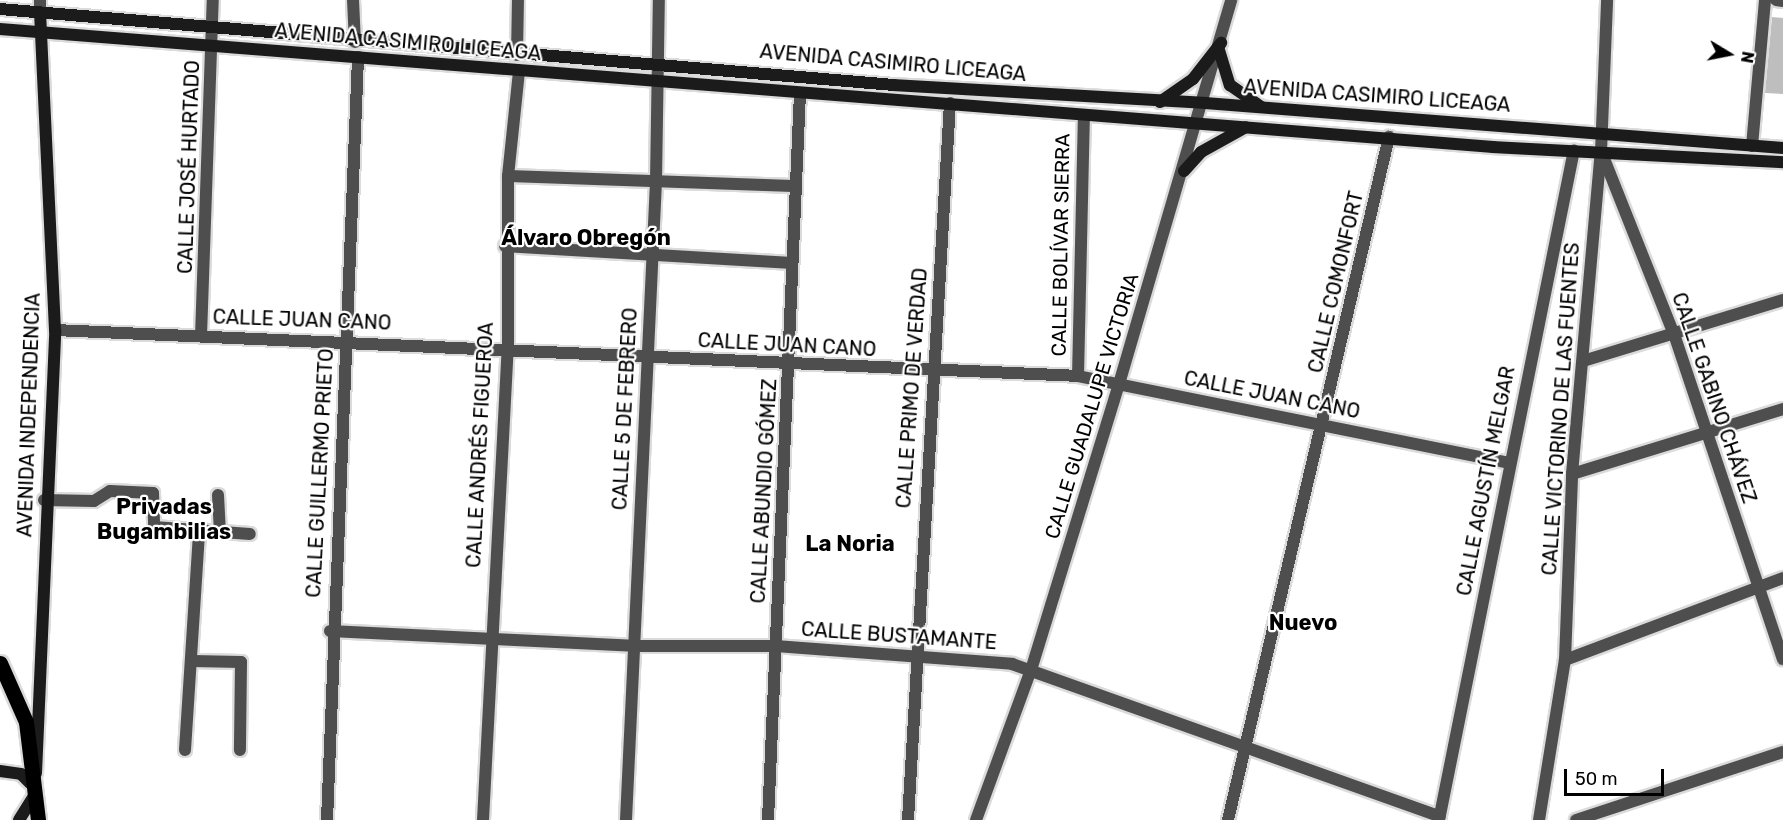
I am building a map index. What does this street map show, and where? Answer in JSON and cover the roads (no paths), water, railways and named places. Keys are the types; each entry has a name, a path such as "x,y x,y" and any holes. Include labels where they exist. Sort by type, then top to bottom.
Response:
{"main road":[{"name":"AVENIDA CASIMIRO LICEAGA","path":"0,9 40,6 214,29 355,42 1160,102 1205,103 1783,148"},
{"name":"AVENIDA INDEPENDENCIA","path":"32,789 43,711 44,500 55,330 40,6"},
{"name":"AVENIDA CASIMIRO LICEAGA","path":"0,29 519,72 950,103 1084,116 1257,126 1601,152 1783,162"},
{"path":"1160,102 1193,79 1220,47"},
{"path":"1220,47 1230,84 1262,108"},
{"path":"1185,171 1217,141 1257,126"},
{"path":"0,663 26,722 32,807 19,820"},
{"path":"0,771 21,774 32,789 38,820"}],"street":[{"name":"CALLE JOSÉ HURTADO","path":"201,336 214,29 213,0"},
{"path":"353,0 355,42"},
{"path":"517,55 518,0"},
{"name":"CALLE 5 DE FEBRERO","path":"626,820 656,181 659,0"},
{"name":"CALLE GUADALUPE VICTORIA","path":"976,820 1031,670 1185,171 1231,0"},
{"name":"CALLE VICTORINO DE LAS FUENTES","path":"1539,820 1565,660 1572,474 1601,152 1607,0"},
{"path":"1752,146 1764,0"},
{"path":"1776,0 1783,1"},
{"name":"CALLE GUILLERMO PRIETO","path":"327,820 330,631 347,340 358,57"},
{"name":"CALLE ANDRÉS FIGUEROA","path":"483,820 489,639 508,350 505,246 507,176 519,72"},
{"name":"CALLE ABUNDIO GÓMEZ","path":"768,820 791,365 789,263 800,93"},
{"name":"CALLE PRIMO DE VERDAD","path":"908,820 914,653 950,103"},
{"name":"CALLE BOLÍVAR SIERRA","path":"1078,376 1084,116"},
{"name":"CALLE COMONFORT","path":"1228,820 1324,425 1389,137"},
{"name":"CALLE AGUSTÍN MELGAR","path":"1439,818 1574,150"},
{"name":"CALLE GABINO CHÁVEZ","path":"1601,152 1674,334 1783,659"},
{"path":"507,176 794,186"},
{"path":"505,246 789,263"},
{"path":"1582,361 1783,300"},
{"name":"CALLE JUAN CANO","path":"55,330 347,340 933,373 1078,376 1509,463"},
{"path":"1572,474 1707,436 1783,409"},
{"path":"44,500 94,501 110,491 153,493 154,527 250,534"},
{"path":"218,495 220,532"},
{"path":"185,750 193,662 199,531"},
{"path":"1565,660 1783,578"},
{"name":"CALLE BUSTAMANTE","path":"330,631 633,646 775,646 914,653 1031,670 1246,746 1439,818"},
{"path":"193,662 241,662 240,750"},
{"path":"1576,820 1783,752"}],"district":[{"name":"Álvaro Obregón","path":"586,238"},
{"name":"Privadas Bugambilias","path":"164,518"},
{"name":"La Noria","path":"850,544"},
{"name":"Nuevo","path":"1303,623"}]}
